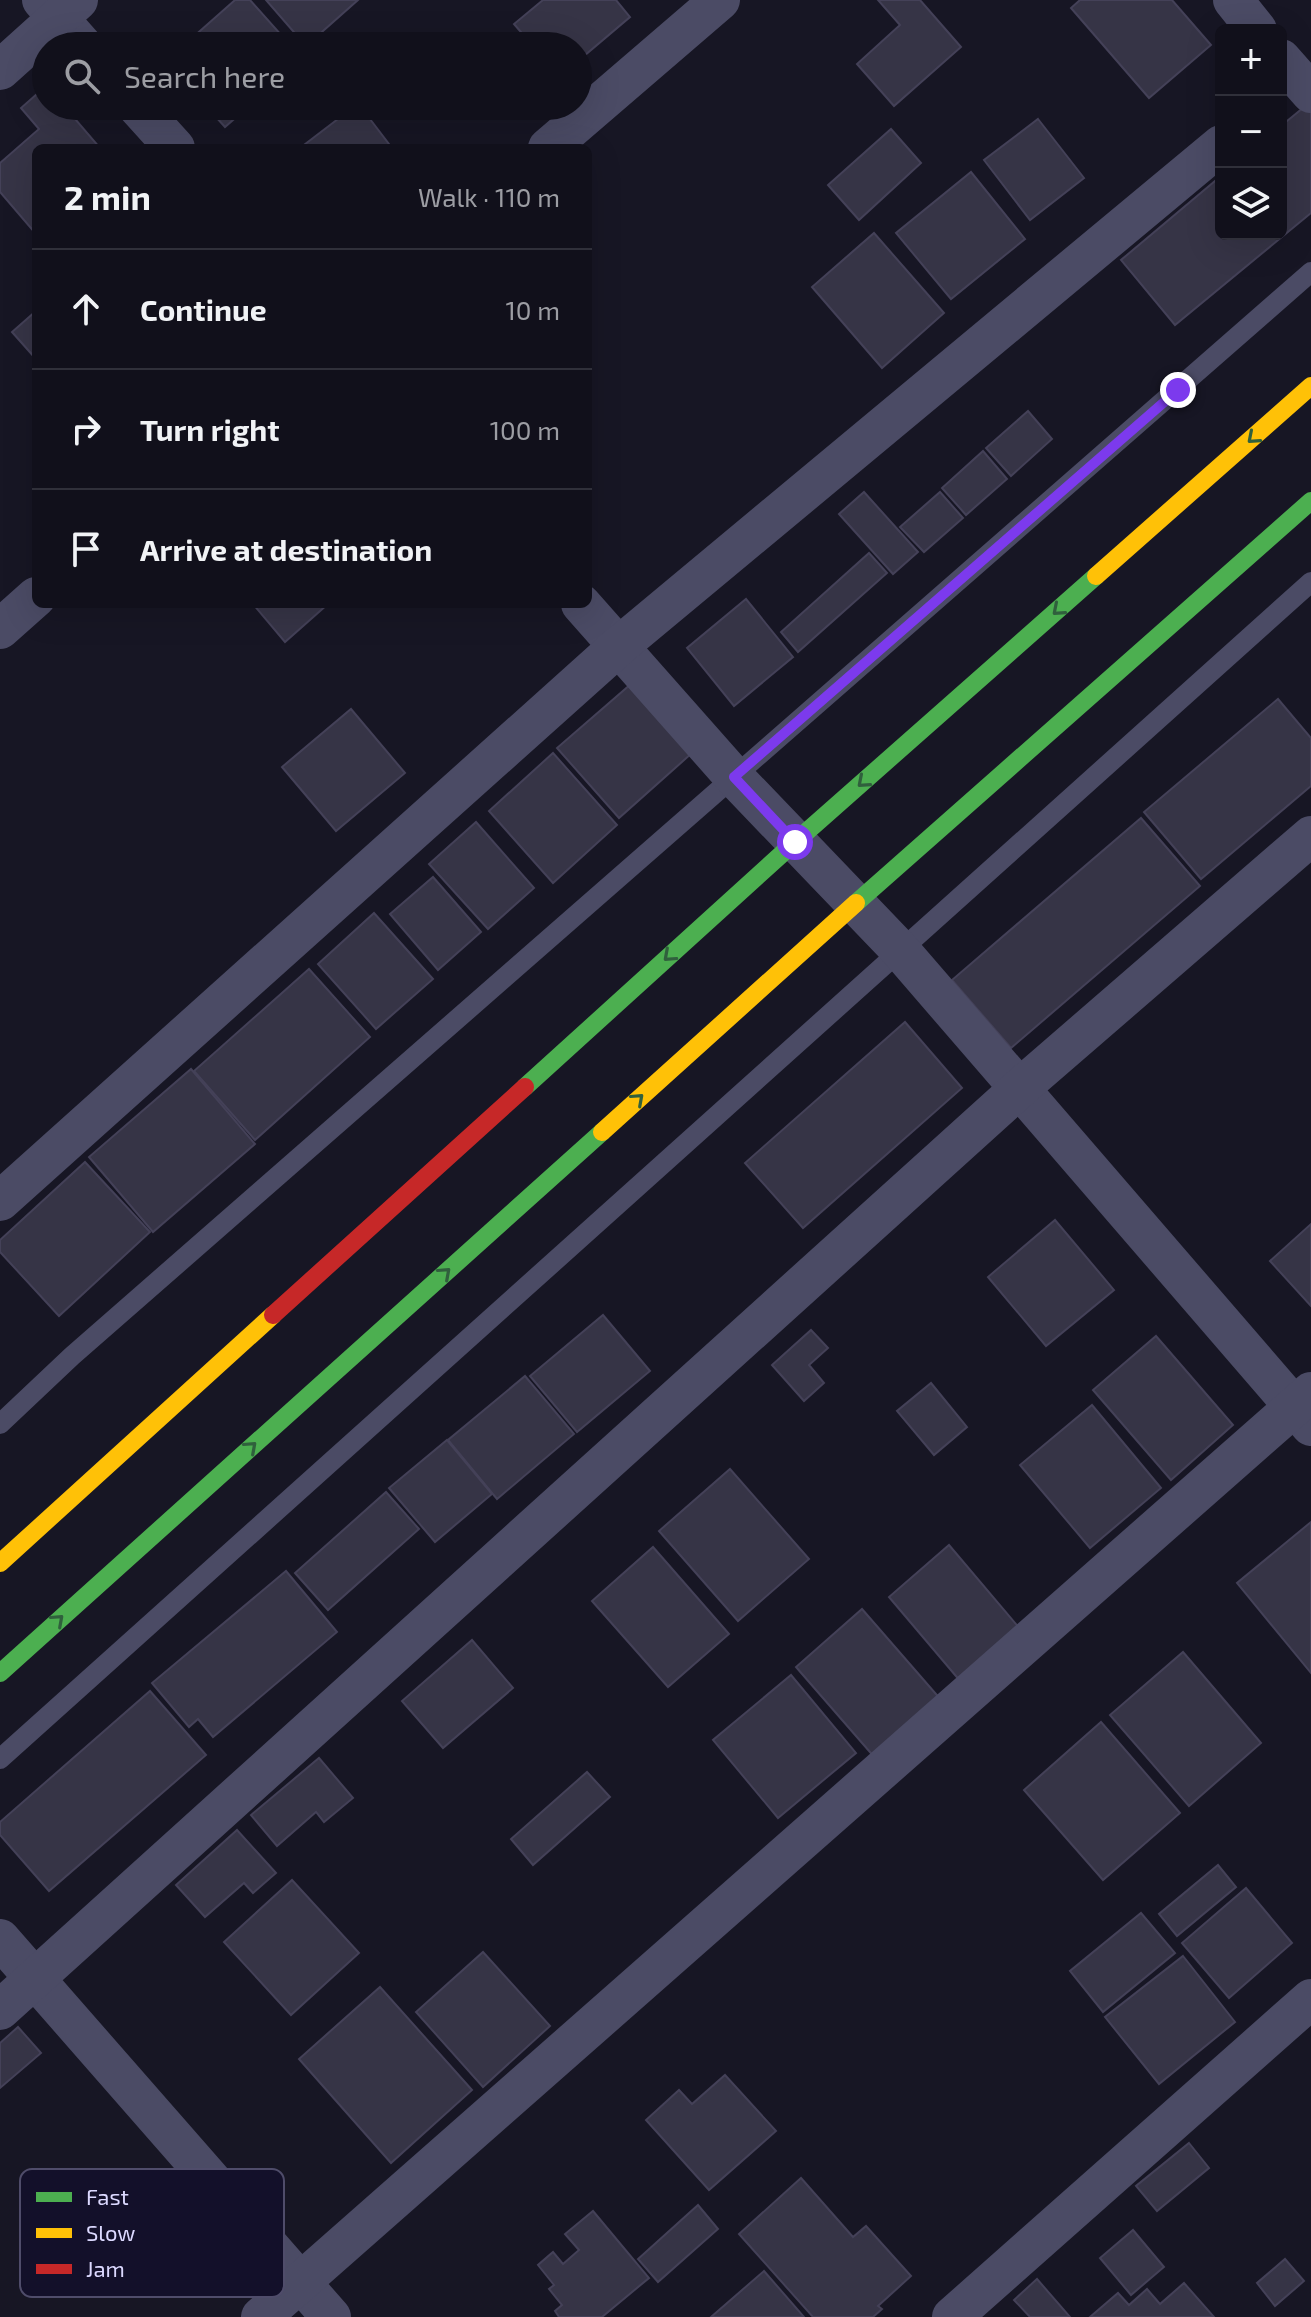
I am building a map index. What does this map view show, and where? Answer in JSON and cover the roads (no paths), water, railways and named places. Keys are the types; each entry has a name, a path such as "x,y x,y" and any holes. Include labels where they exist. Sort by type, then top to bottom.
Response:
{"street":[{"path":"592,110 720,0"},
{"path":"1233,0 1252,24"},
{"path":"46,32 65,16"},
{"path":"0,70 32,43"},
{"path":"150,120 171,144"},
{"path":"553,144 581,120"},
{"path":"0,1201 619,646 1215,150"},
{"path":"0,1563 795,842 1311,386"},
{"path":"0,1673 856,903 1311,501"},
{"path":"0,629 32,601"},
{"path":"284,2297 1305,1408 899,949 734,777 585,608"},
{"path":"0,2010 1020,1088 1311,836"},
{"path":"0,1939 201,2169"},
{"path":"952,2317 1311,1999"},
{"path":"284,2263 331,2317"},
{"path":"261,2317 284,2297"}],"lane":[{"path":"0,1424 72,1356 1311,272"},
{"path":"0,1759 1311,582"}]}
